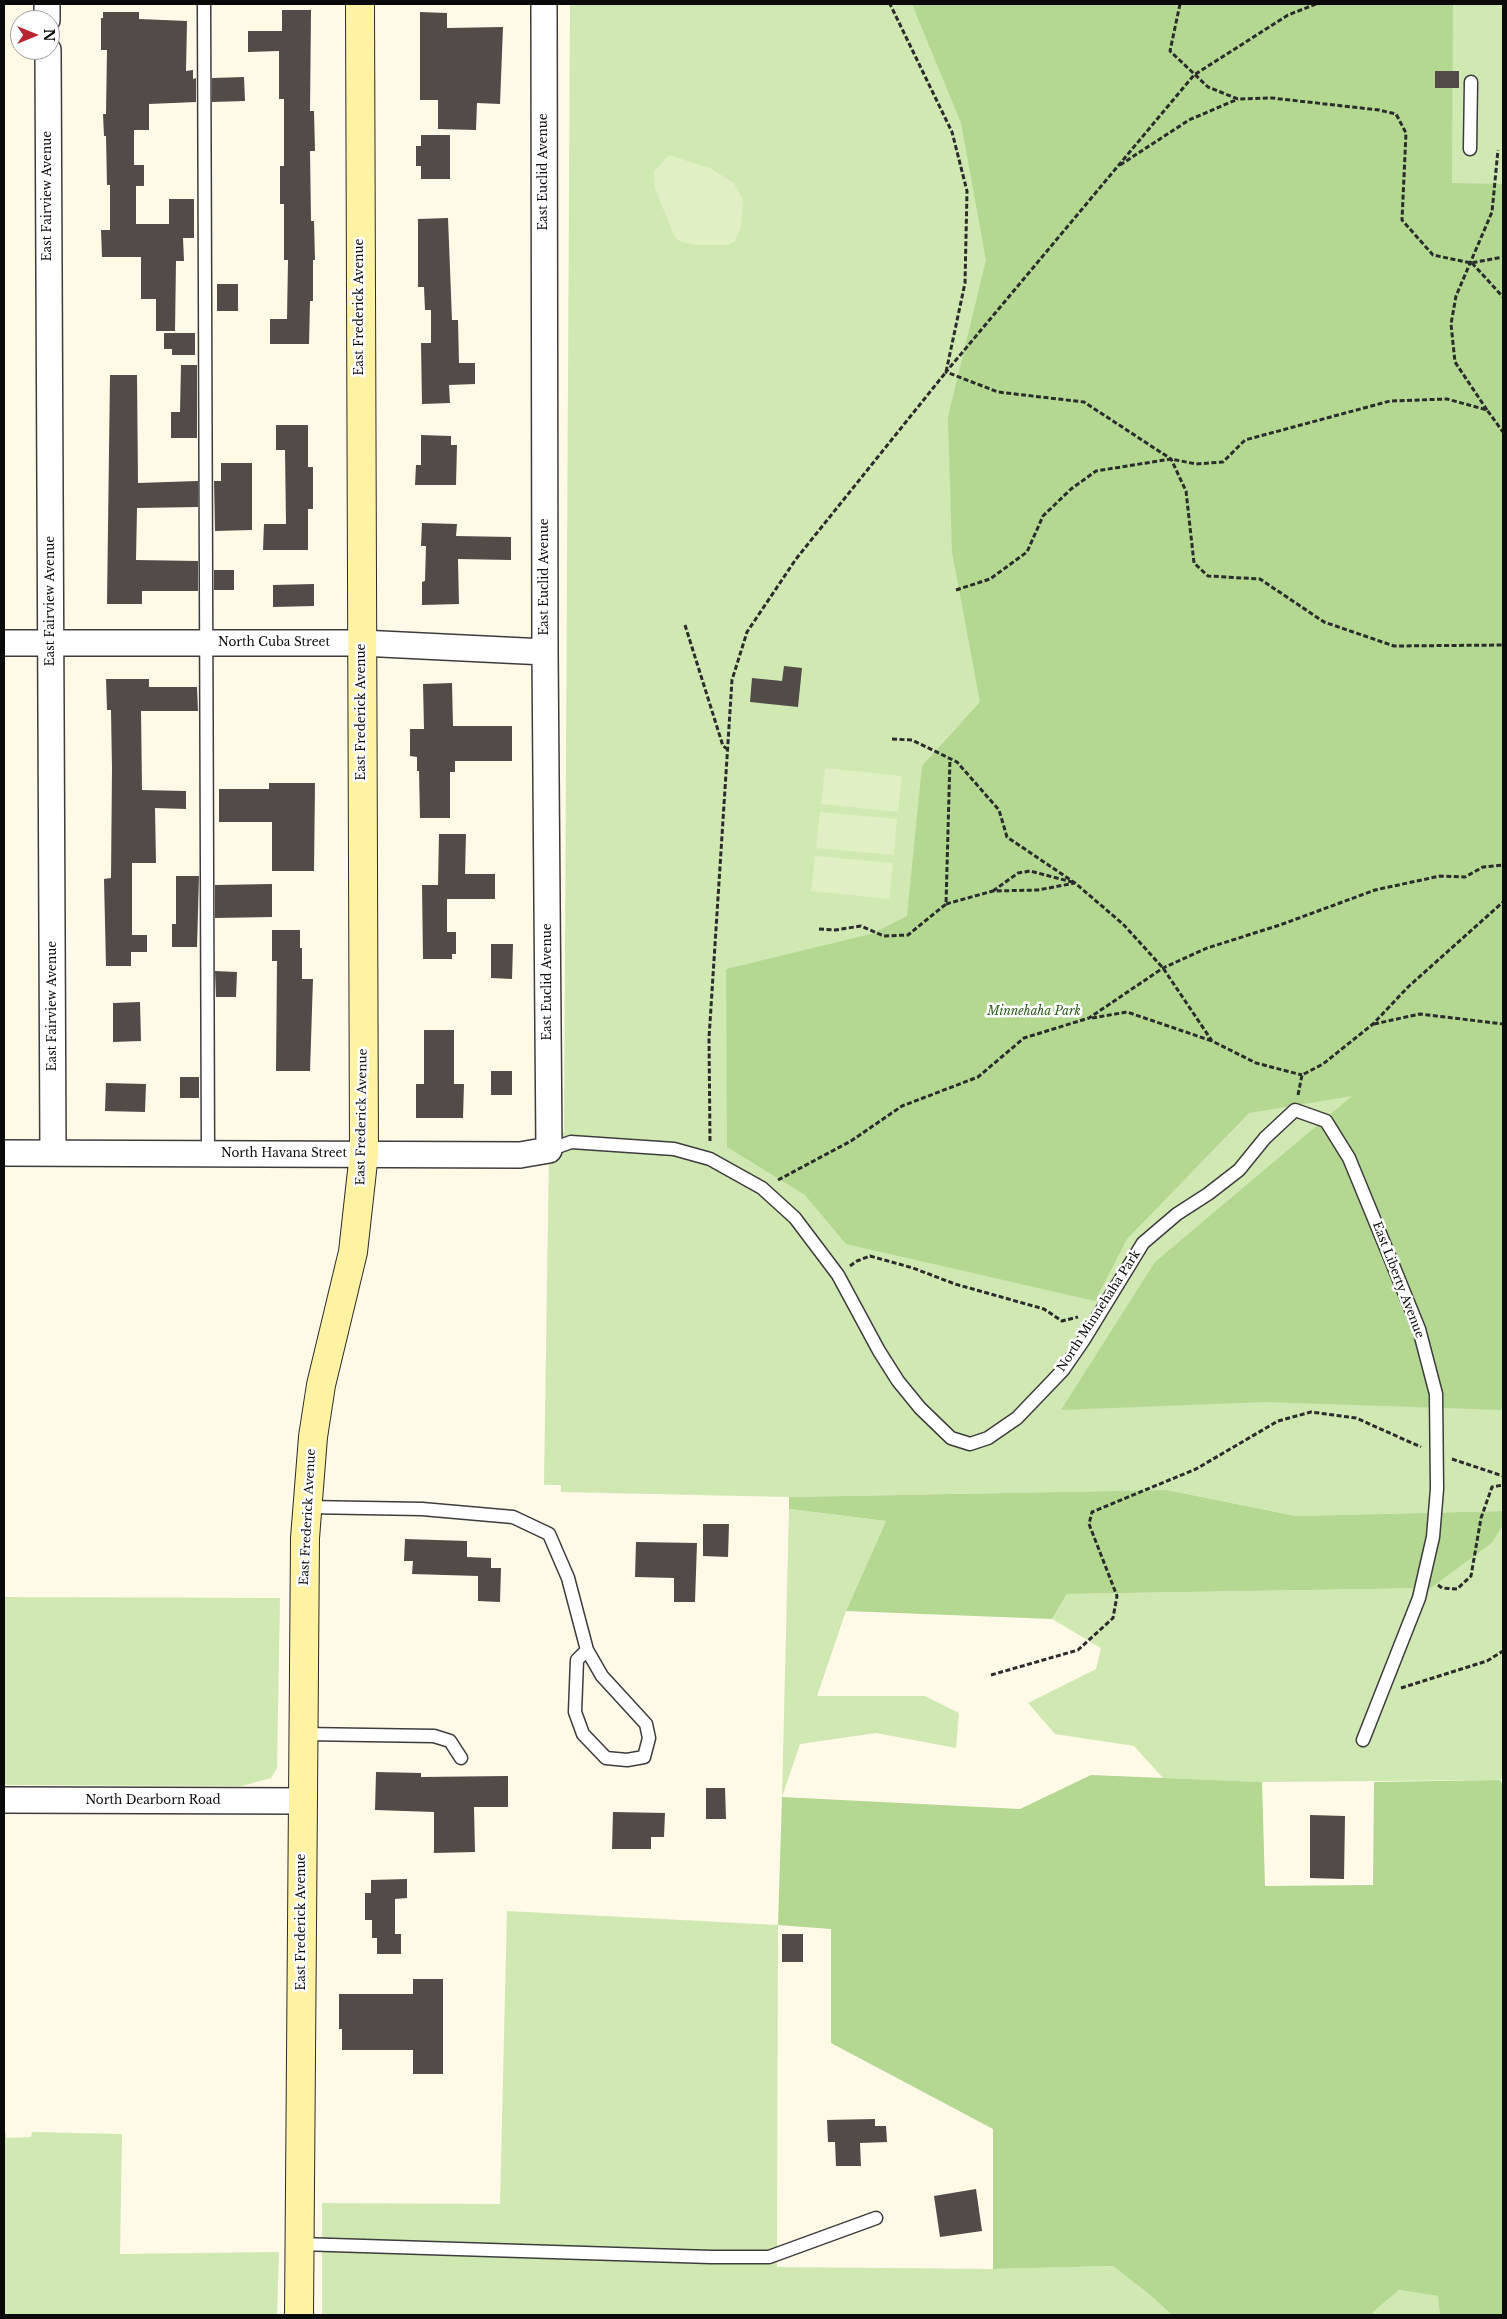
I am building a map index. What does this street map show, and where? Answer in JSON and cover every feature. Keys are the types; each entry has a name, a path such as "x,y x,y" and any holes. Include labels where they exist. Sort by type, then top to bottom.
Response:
{"main road":[{"name":"East Frederick Avenue","path":"299,2315 303,1734 307,1507 313,1437 321,1385 353,1252 364,1153 360,4"}],"street":[{"name":"East Euclid Avenue","path":"544,4 545,652 549,1150"},
{"name":"East Fairview Avenue","path":"48,60 53,1153"},
{"name":"North Cuba Street","path":"4,643 361,643 545,652"},
{"name":"North Havana Street","path":"4,1153 520,1155 549,1150"},
{"name":"North Dearborn Road","path":"4,1800 303,1801"}],"lane":[{"path":"204,4 207,398 205,644 208,1154"},
{"path":"1470,82 1470,149"},
{"name":"North Minnehaha Park","path":"710,1159 762,1188 796,1218 838,1275 879,1351 898,1381 940,1429 951,1438 970,1444 988,1438 1017,1418 1063,1370 1083,1341 1143,1242 1177,1214 1208,1194 1239,1170 1265,1138 1295,1110"},
{"name":"East Liberty Avenue","path":"1295,1110 1326,1121 1349,1158 1419,1329 1436,1394 1437,1489 1433,1536 1419,1598 1363,1740"},
{"name":"North Havana Street","path":"549,1150 572,1142 624,1144 674,1149 710,1159"},
{"path":"307,1507 422,1509 513,1517 549,1534 568,1578 587,1650 602,1676 646,1724 649,1738 644,1757 627,1760 606,1758 583,1734 575,1712 576,1660 587,1650"},
{"path":"303,1734 434,1736 450,1741 461,1758"},
{"path":"300,2244 711,2257 769,2257 876,2218"}],"path":[{"path":"890,4 952,132 967,191 965,283 946,372"},
{"path":"1180,4 1170,51 1208,87 1238,99"},
{"path":"710,1159 709,1038 732,680 747,632 796,558 946,372 1194,75 1288,15 1316,4"},
{"path":"1116,169 1189,120 1238,99 1272,98 1379,110 1396,114 1406,133 1402,220 1433,255 1471,263 1503,257"},
{"path":"1498,150 1492,212 1456,296 1451,324 1455,362 1503,432"},
{"path":"1471,263 1503,297"},
{"path":"946,372 998,392 1084,402 1171,459 1186,491 1194,564 1208,576 1260,579 1324,622 1394,646 1503,645"},
{"path":"956,590 990,579 1027,552 1044,516 1071,488 1096,471 1171,459 1196,464 1223,462 1245,440 1390,401 1447,399 1487,410"},
{"path":"685,625 723,746 729,750"},
{"path":"892,739 912,740 957,762 998,810 1007,837 1075,883 1123,924 1164,968 1212,1041"},
{"path":"946,904 950,757"},
{"path":"1089,1018 1164,968 1207,948 1280,925 1375,890 1440,876 1465,877 1483,867 1503,865"},
{"path":"993,892 1018,873 1030,871 1075,883"},
{"path":"819,929 835,930 861,926 884,936 908,935 946,904 993,892 1038,890 1075,883"},
{"path":"762,1188 851,1141 902,1106 978,1076 1024,1038 1089,1018 1127,1012 1212,1041 1256,1063 1302,1075 1323,1064 1373,1024 1408,987 1503,902"},
{"path":"1373,1024 1420,1014 1503,1024"},
{"path":"1295,1110 1302,1075"},
{"path":"838,1275 857,1261 870,1256 913,1268 955,1284 1044,1309 1062,1321 1099,1313"},
{"path":"990,1675 1078,1650 1114,1618 1117,1596 1089,1524 1092,1512 1196,1469 1278,1421 1311,1412 1356,1418 1437,1454 1503,1476"},
{"path":"1424,1577 1442,1588 1457,1589 1471,1576 1481,1518 1492,1487 1503,1485"},
{"path":"1382,1695 1487,1661 1503,1651"}],"green space":[{"name":"Minnehaha Park","path":"570,4 1503,4 1503,1511 1296,1516 1167,1490 789,1497 561,1492 561,1485 544,1485 549,1150 564,1132"},
{"path":"912,4 1453,4 1452,183 1503,184 1503,1410 1265,1402 1061,1410 1155,1262 1352,1096 1249,1113 1127,1239 1095,1301 846,1244 805,1195 727,1147 726,969 871,934 907,916 922,766 980,702 952,552 948,417 986,260 961,123"},
{"path":"669,155 712,169 734,183 743,200 741,228 735,241 728,245 695,245 675,238 655,189 654,171"},
{"path":"825,768 902,776 898,812 821,804"},
{"path":"820,812 897,819 894,855 816,848"},
{"path":"815,856 893,863 889,899 811,891"},
{"path":"1167,1490 1296,1516 1503,1511 1503,1525 1492,1543 1431,1588 1067,1594 1052,1619 846,1611 886,1521 789,1509 789,1497"},
{"path":"789,1509 886,1521 846,1611 817,1696 925,1696 959,1713 956,1748 876,1733 800,1744 782,1797"},
{"path":"1503,1525 1503,1778 1500,1780 1262,1782 1163,1778 1134,1746 1055,1734 1028,1703 1096,1669 1101,1648 1052,1619 1067,1594 1431,1588 1492,1543"},
{"path":"4,1597 280,1598 277,1768 271,1778 242,1786 4,1785"},
{"path":"1091,1775 1262,1782 1265,1886 1373,1885 1374,1782 1500,1780 1503,1785 1503,2315 1440,2315 1438,2296 1399,2290 1373,2312 1373,2315 1172,2315 1113,2266 993,2269 993,2129 831,2043 831,1929 778,1925 782,1797 1020,1809"},
{"path":"507,1911 778,1925 777,2267 993,2269 1113,2266 1172,2315 322,2315 322,2203 500,2204"},
{"path":"32,2132 122,2134 120,2254 279,2252 277,2315 4,2315 4,2133 6,2133 6,2138 31,2137"},
{"path":"1399,2290 1439,2296 1440,2315 1373,2315 1373,2312"}],"building":[{"path":"282,10 311,10 310,111 314,111 315,151 310,151 311,221 314,221 315,260 313,260 313,301 310,301 309,344 270,344 270,319 287,319 288,260 284,260 284,204 280,204 280,166 284,166 284,99 279,99 279,51 248,52 248,31 282,31"},
{"path":"103,12 139,12 139,19 187,21 186,71 193,70 193,79 196,78 196,102 149,104 149,130 134,130 134,165 144,165 144,186 136,186 136,224 169,224 169,199 194,199 194,238 183,238 184,261 176,261 175,331 156,331 156,299 141,299 141,257 102,257 101,230 110,230 110,185 107,185 106,136 104,136 103,114 106,114 107,50 101,50 101,18 103,18"},
{"path":"420,12 447,13 447,28 503,27 500,104 477,103 476,130 438,129 438,100 420,100"},
{"path":"1435,71 1459,71 1459,88 1435,88"},
{"path":"244,77 245,101 212,102 212,78"},
{"path":"421,135 450,135 450,179 421,179 421,166 416,166 416,146 421,146"},
{"path":"448,218 452,320 458,320 459,363 475,363 475,384 449,385 450,403 422,404 421,343 431,343 431,310 425,310 424,287 418,287 418,219"},
{"path":"217,284 238,284 238,311 217,311"},
{"path":"164,333 195,333 195,355 172,355 172,349 164,349"},
{"path":"181,365 197,365 197,438 171,438 171,412 180,412"},
{"path":"110,375 137,375 138,483 198,481 198,507 137,508 136,560 198,561 198,591 142,591 142,604 107,604"},
{"path":"276,425 308,425 308,467 313,467 313,509 308,509 308,550 263,550 264,524 286,524 285,450 276,450"},
{"path":"421,435 451,436 451,445 457,445 456,485 415,485 416,465 421,465"},
{"path":"221,463 252,463 252,530 215,531 214,481 221,481"},
{"path":"422,523 457,524 456,536 511,537 511,560 458,559 459,604 422,605 422,582 425,581 426,546 421,546"},
{"path":"214,570 234,570 234,590 214,590"},
{"path":"314,584 314,606 273,607 273,585"},
{"path":"784,666 802,668 798,707 750,702 752,678 782,681"},
{"path":"106,679 149,679 149,687 197,687 198,711 141,711 142,790 186,791 186,809 155,808 156,863 132,863 132,935 147,935 147,952 131,952 131,966 106,966 104,879 111,878 112,769 111,710 107,710"},
{"path":"452,683 453,726 512,726 512,761 455,761 455,772 450,772 450,818 420,818 419,771 417,771 417,757 410,756 410,729 424,729 423,684"},
{"path":"269,783 315,783 314,871 272,871 272,822 219,822 219,789 269,789"},
{"path":"439,834 466,834 465,874 495,874 495,899 447,899 447,932 456,932 456,954 452,954 452,959 423,959 422,885 438,885"},
{"path":"176,876 199,876 197,947 172,947 172,924 176,924"},
{"path":"272,884 272,917 215,918 215,885"},
{"path":"272,930 300,930 302,979 313,979 310,1071 276,1071 277,961 272,961"},
{"path":"491,944 513,944 512,979 491,978"},
{"path":"215,971 237,972 236,997 216,997"},
{"path":"140,1002 141,1041 113,1042 113,1003"},
{"path":"424,1030 454,1030 454,1084 464,1084 463,1118 416,1118 416,1084 424,1084"},
{"path":"491,1071 512,1071 512,1095 491,1095"},
{"path":"180,1077 199,1077 199,1098 180,1098"},
{"path":"106,1083 146,1084 145,1112 105,1111"},
{"path":"703,1524 729,1524 728,1557 703,1556"},
{"path":"405,1539 467,1541 467,1557 491,1558 491,1568 501,1568 500,1602 478,1601 478,1576 412,1574 413,1561 404,1561"},
{"path":"636,1542 697,1543 695,1602 674,1602 674,1578 635,1577"},
{"path":"376,1772 421,1773 421,1777 508,1776 508,1807 474,1807 475,1852 434,1853 434,1812 375,1810"},
{"path":"706,1788 725,1788 726,1819 706,1819"},
{"path":"613,1812 665,1813 664,1837 651,1837 651,1849 612,1849"},
{"path":"1310,1815 1345,1816 1344,1879 1310,1878"},
{"path":"407,1879 407,1898 395,1899 395,1934 401,1934 401,1954 377,1954 377,1938 372,1938 372,1920 365,1920 365,1893 371,1893 371,1880"},
{"path":"782,1934 803,1934 803,1962 782,1962"},
{"path":"413,1979 443,1979 443,2074 413,2074 413,2050 342,2050 342,2029 339,2029 339,1994 413,1994"},
{"path":"875,2119 875,2126 886,2126 887,2142 860,2143 861,2166 836,2166 835,2142 828,2142 827,2120"},
{"path":"976,2189 982,2231 940,2237 934,2196"}]}
